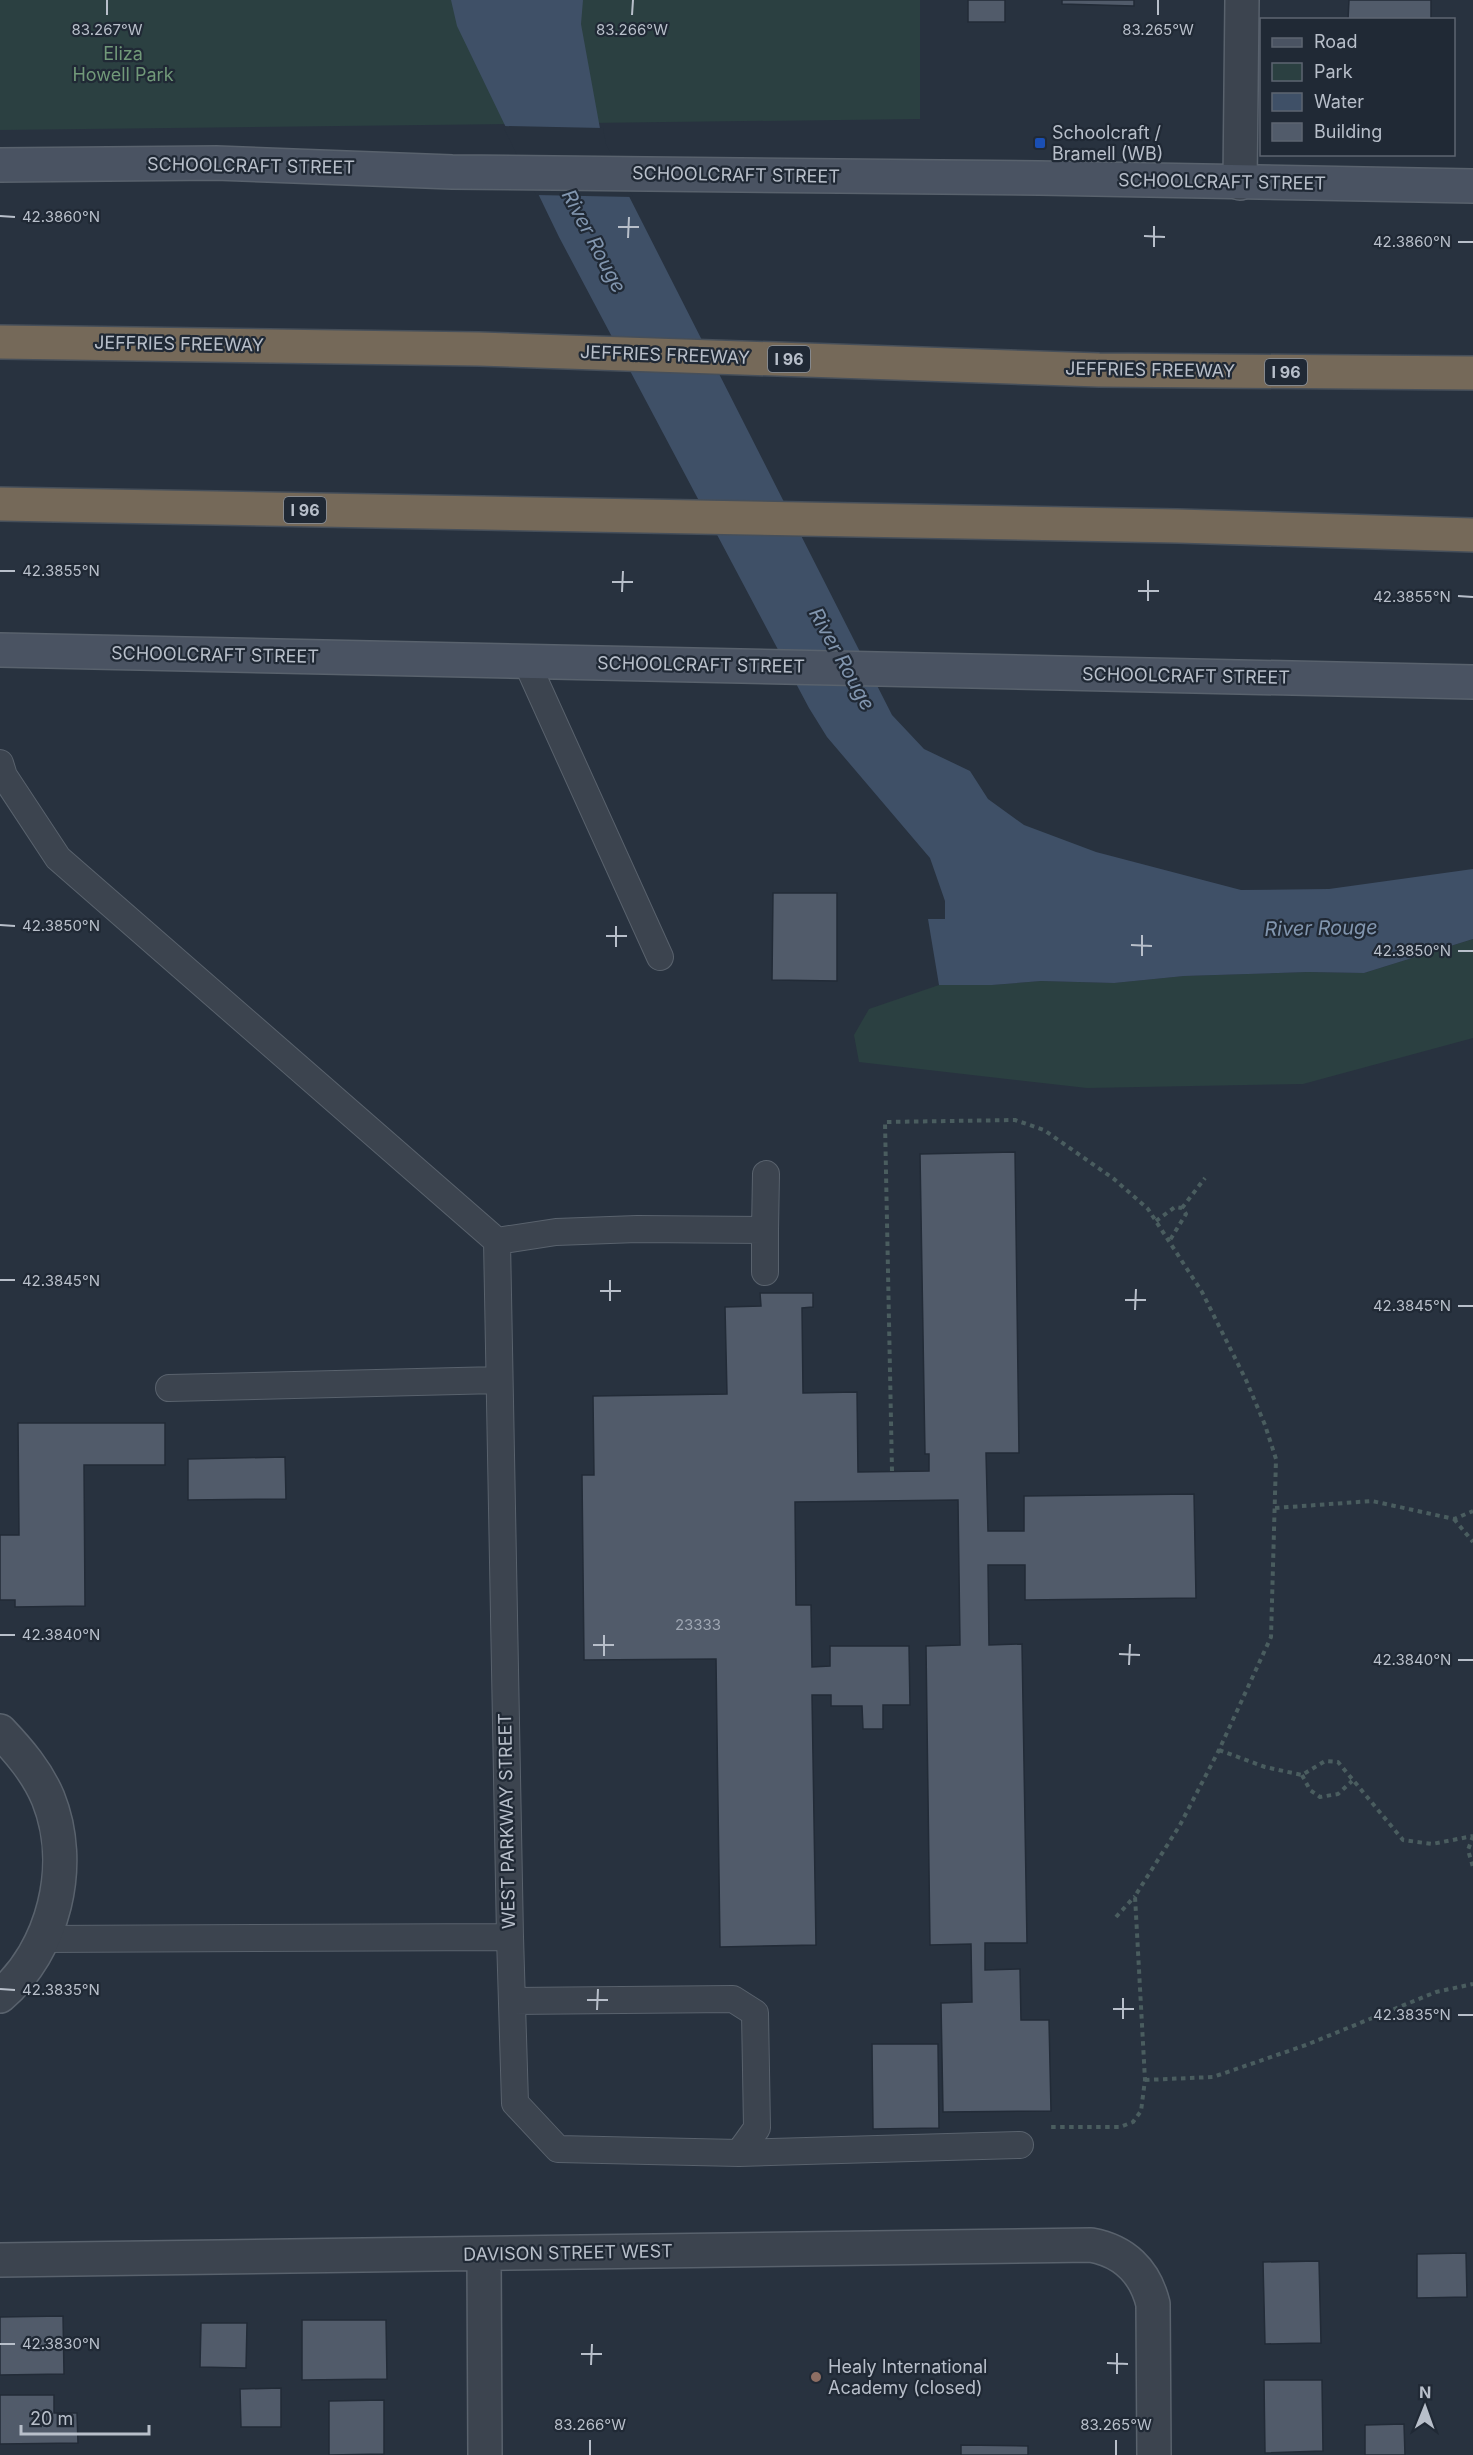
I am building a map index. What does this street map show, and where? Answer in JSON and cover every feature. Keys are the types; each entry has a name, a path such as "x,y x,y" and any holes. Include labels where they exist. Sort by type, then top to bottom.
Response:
{"highway":[{"name":"JEFFRIES FREEWAY","path":"0,342 479,349 1099,370 1473,373"},
{"name":"I 96","path":"0,504 1178,526 1473,535"}],"main road":[{"name":"SCHOOLCRAFT STREET","path":"0,165 216,163 452,172 1473,186"},
{"name":"SCHOOLCRAFT STREET","path":"0,650 1473,682"}],"street":[{"path":"1240,183 1242,0"},
{"path":"0,1731 25,1757 48,1799 59,1846 58,1893 44,1939 28,1966 0,1996"},
{"name":"DAVISON STREET WEST","path":"0,2260 1091,2245 1108,2248 1131,2262 1149,2285 1153,2304 1154,2455"},
{"path":"484,2254 485,2455"}],"lane":[{"path":"526,661 660,957"},
{"path":"0,763 4,776 58,858 497,1241 556,1232 637,1229 765,1230"},
{"path":"765,1272 766,1174"},
{"name":"WEST PARKWAY STREET","path":"44,1939 510,1936 497,1241"},
{"path":"169,1388 499,1380"},
{"path":"510,1936 515,2103 558,2149 739,2153 1020,2145"},
{"path":"512,2001 733,1999 755,2013 757,2128 739,2153"}],"path":[{"path":"892,1471 885,1122 1015,1120 1044,1130 1114,1179 1148,1209 1170,1240 1228,1340 1265,1425 1276,1459 1271,1637 1219,1750 1180,1825 1135,1896 1116,1917"},
{"path":"1182,1208 1205,1178"},
{"path":"1156,1221 1175,1207 1182,1208 1186,1214 1170,1240"},
{"path":"1275,1508 1372,1500 1454,1519 1473,1511"},
{"path":"1454,1519 1473,1542"},
{"path":"1219,1750 1265,1767 1302,1775 1325,1761 1338,1762 1403,1840 1432,1844 1473,1836"},
{"path":"1302,1775 1310,1790 1320,1797 1338,1794 1352,1781"},
{"path":"1473,1836 1468,1850 1473,1867"},
{"path":"1038,2127 1120,2127 1133,2122 1141,2111 1145,2080 1135,1896"},
{"path":"1145,2080 1213,2077 1306,2046 1436,1992 1473,1984"}],"green space":[{"name":"Eliza Howell Park","path":"0,0 920,0 920,119 0,130"},
{"path":"1473,939 1473,1038 1303,1084 1087,1088 859,1062 854,1035 869,1009 939,985 992,985 1041,981 1114,983 1184,976 1308,972 1364,973"}],"water":[{"name":"River Rouge","path":"451,0 583,0 581,24 603,145 892,715 924,749 970,771 988,799 1024,825 1096,852 1241,890 1329,889 1473,869 1473,939 1364,973 1308,972 1184,976 1114,983 1041,981 992,985 939,985 928,919 945,919 945,901 930,858 827,737 809,708 559,237 457,26"}],"pier":[{"path":"503,126 603,128 606,144 633,197 536,195"}],"building":[{"path":"968,0 1005,0 1005,22 968,22"},
{"path":"1062,0 1134,0 1134,6 1062,4"},
{"path":"1349,0 1431,0 1431,18 1348,18"},
{"path":"773,893 837,893 837,981 772,980"},
{"path":"1015,1152 1019,1453 986,1453 988,1531 1024,1531 1024,1496 1194,1494 1196,1598 1025,1600 1025,1565 988,1565 989,1645 1022,1644 1027,1943 985,1943 985,1970 1020,1969 1021,2020 1049,2020 1051,2111 943,2112 941,2003 972,2002 971,1944 930,1945 926,1646 960,1645 958,1500 795,1502 796,1605 811,1605 812,1667 830,1666 830,1646 909,1646 910,1705 883,1705 883,1729 863,1729 862,1706 831,1706 831,1695 812,1695 816,1945 720,1947 716,1659 584,1660 582,1475 594,1475 593,1396 727,1394 725,1307 761,1306 760,1293 813,1293 813,1307 802,1308 803,1393 857,1392 858,1472 929,1471 929,1454 925,1454 920,1154"},
{"path":"18,1423 165,1423 165,1465 84,1465 85,1606 15,1607 15,1600 0,1600 0,1535 19,1535"},
{"path":"285,1457 286,1499 188,1500 188,1459"},
{"path":"872,2044 938,2044 939,2128 873,2129"},
{"path":"1466,2253 1467,2297 1417,2298 1417,2254"},
{"path":"1319,2261 1321,2343 1265,2344 1263,2262"},
{"path":"63,2316 64,2374 0,2375 0,2317"},
{"path":"302,2320 386,2320 387,2379 302,2380"},
{"path":"201,2323 247,2323 246,2368 200,2367"},
{"path":"1264,2380 1322,2380 1323,2451 1265,2453"},
{"path":"281,2388 281,2427 241,2427 240,2389"},
{"path":"0,2395 54,2395 54,2413 77,2413 78,2443 0,2444"},
{"path":"384,2400 384,2454 329,2455 329,2401"},
{"path":"1404,2424 1405,2455 1365,2455 1365,2425"},
{"path":"961,2445 1028,2446 1028,2455 961,2455"}],"place":[{"name":"Schoolcraft / Bramell (WB)","path":"1040,143"},
{"name":"Healy International Academy (closed)","path":"816,2377"}]}
